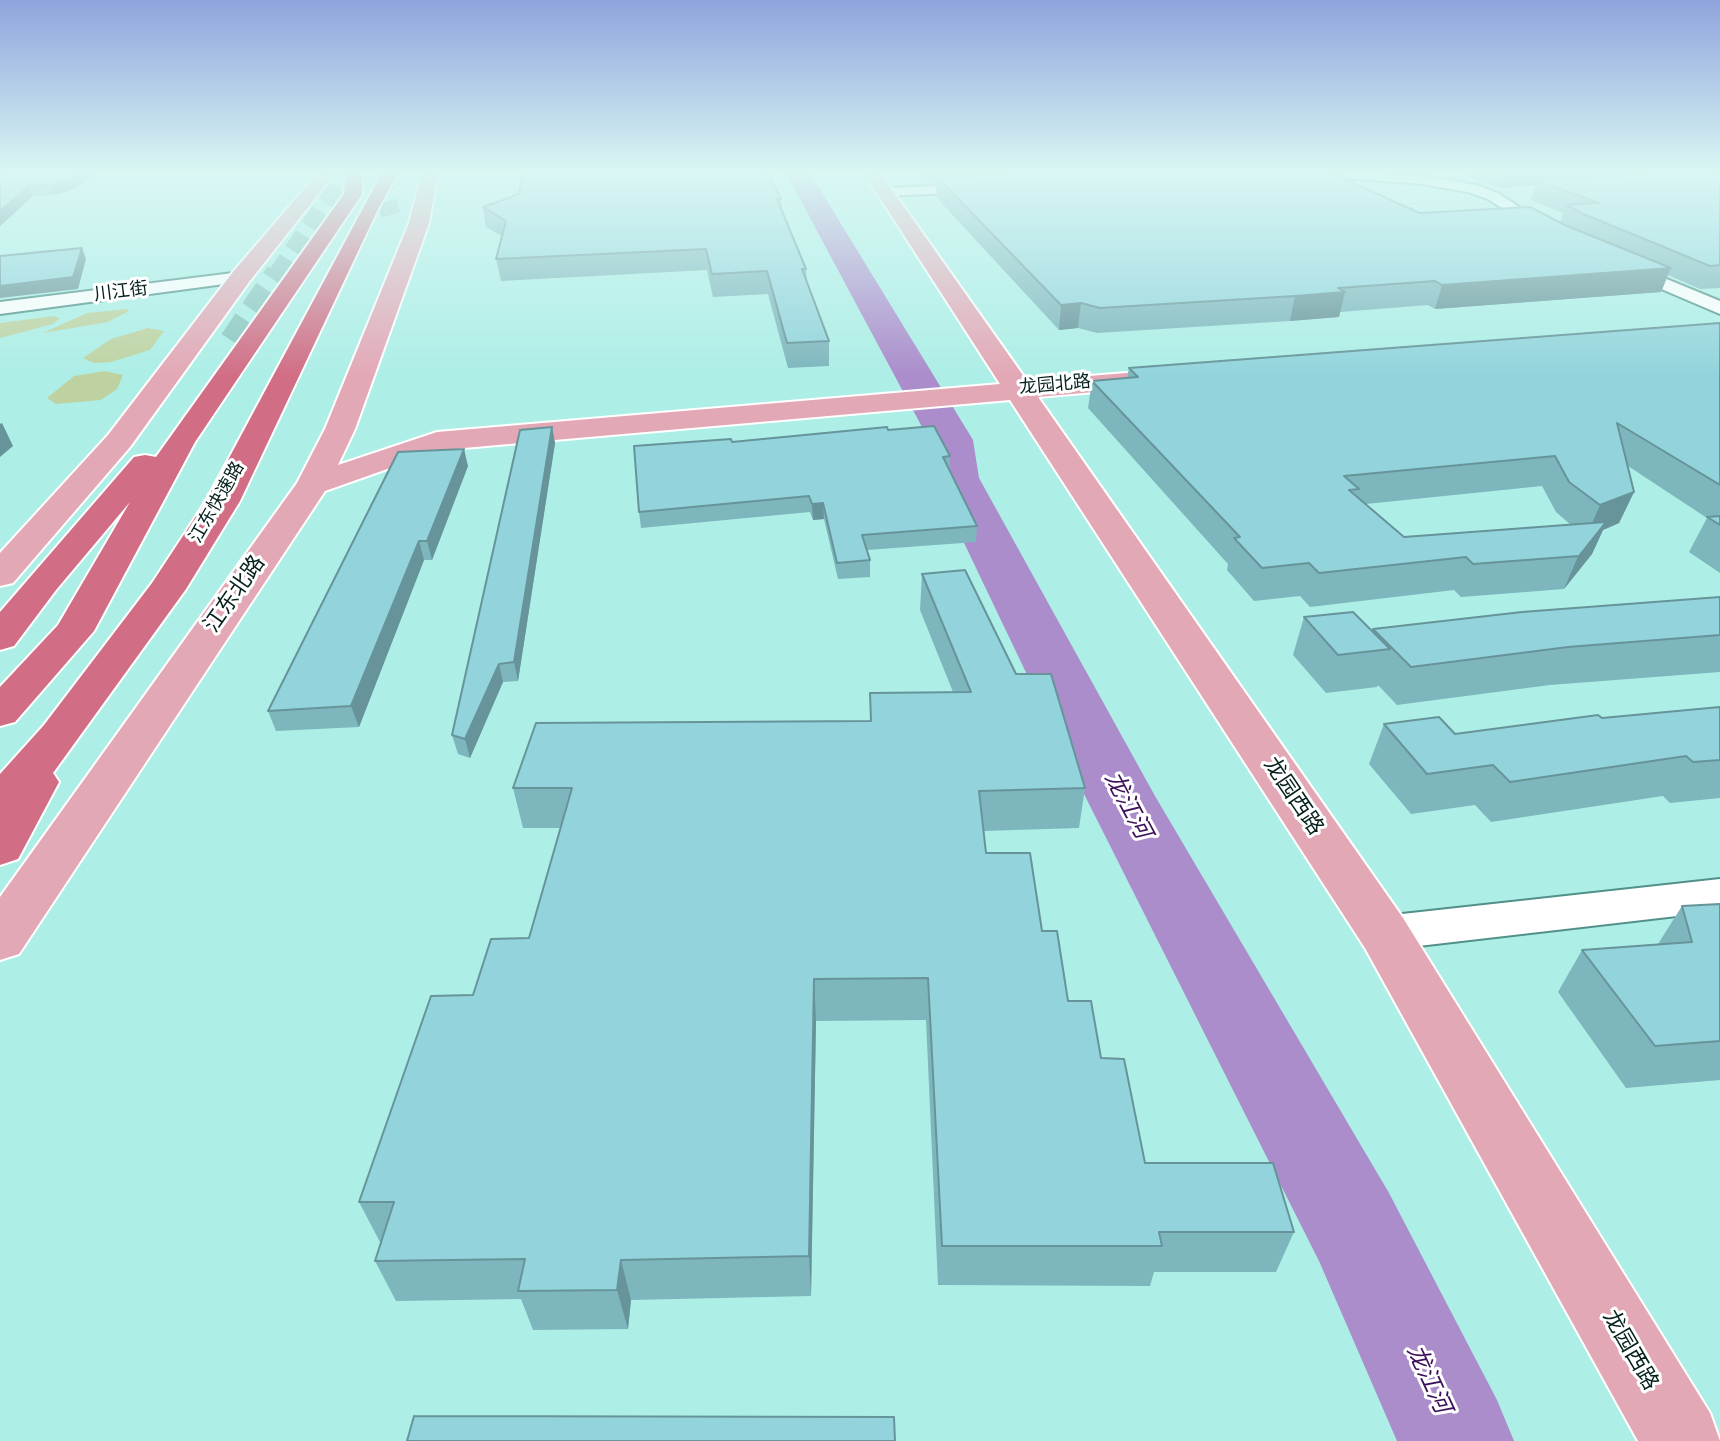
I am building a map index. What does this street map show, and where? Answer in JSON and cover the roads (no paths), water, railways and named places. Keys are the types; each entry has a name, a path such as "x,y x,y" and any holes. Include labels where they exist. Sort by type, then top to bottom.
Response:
{"highway":[{"path":"0,713 74,631 180,442 321,240"},
{"name":"江东快速路","path":"0,805 60,735 167,589 223,501 353,240"},
{"path":"332,340 392,240"},
{"path":"0,629 142,468 232,341"},
{"path":"223,501 291,423"},
{"path":"0,638 43,582"},
{"path":"0,847 60,735"}],"main road":[{"path":"0,575 119,441 241,277 277,240"},
{"name":"江东北路","path":"0,939 313,484 340,429 398,240"},
{"name":"龙园西路","path":"918,240 1384,933 1682,1441"},
{"name":"龙园北路","path":"437,441 1173,377"},
{"path":"352,392 363,418 391,433 437,441"},
{"path":"313,484 437,441"}],"street":[{"path":"1595,254 1720,308"},
{"name":"川江街","path":"0,308 241,277"},
{"path":"1384,933 1720,895"}],"waterway":[{"name":"龙江河","path":"837,240 951,440 956,478 1120,796 1354,1227 1456,1441"}],"tunnel":[{"path":"277,275 301,240"},
{"path":"232,341 278,273"}]}
